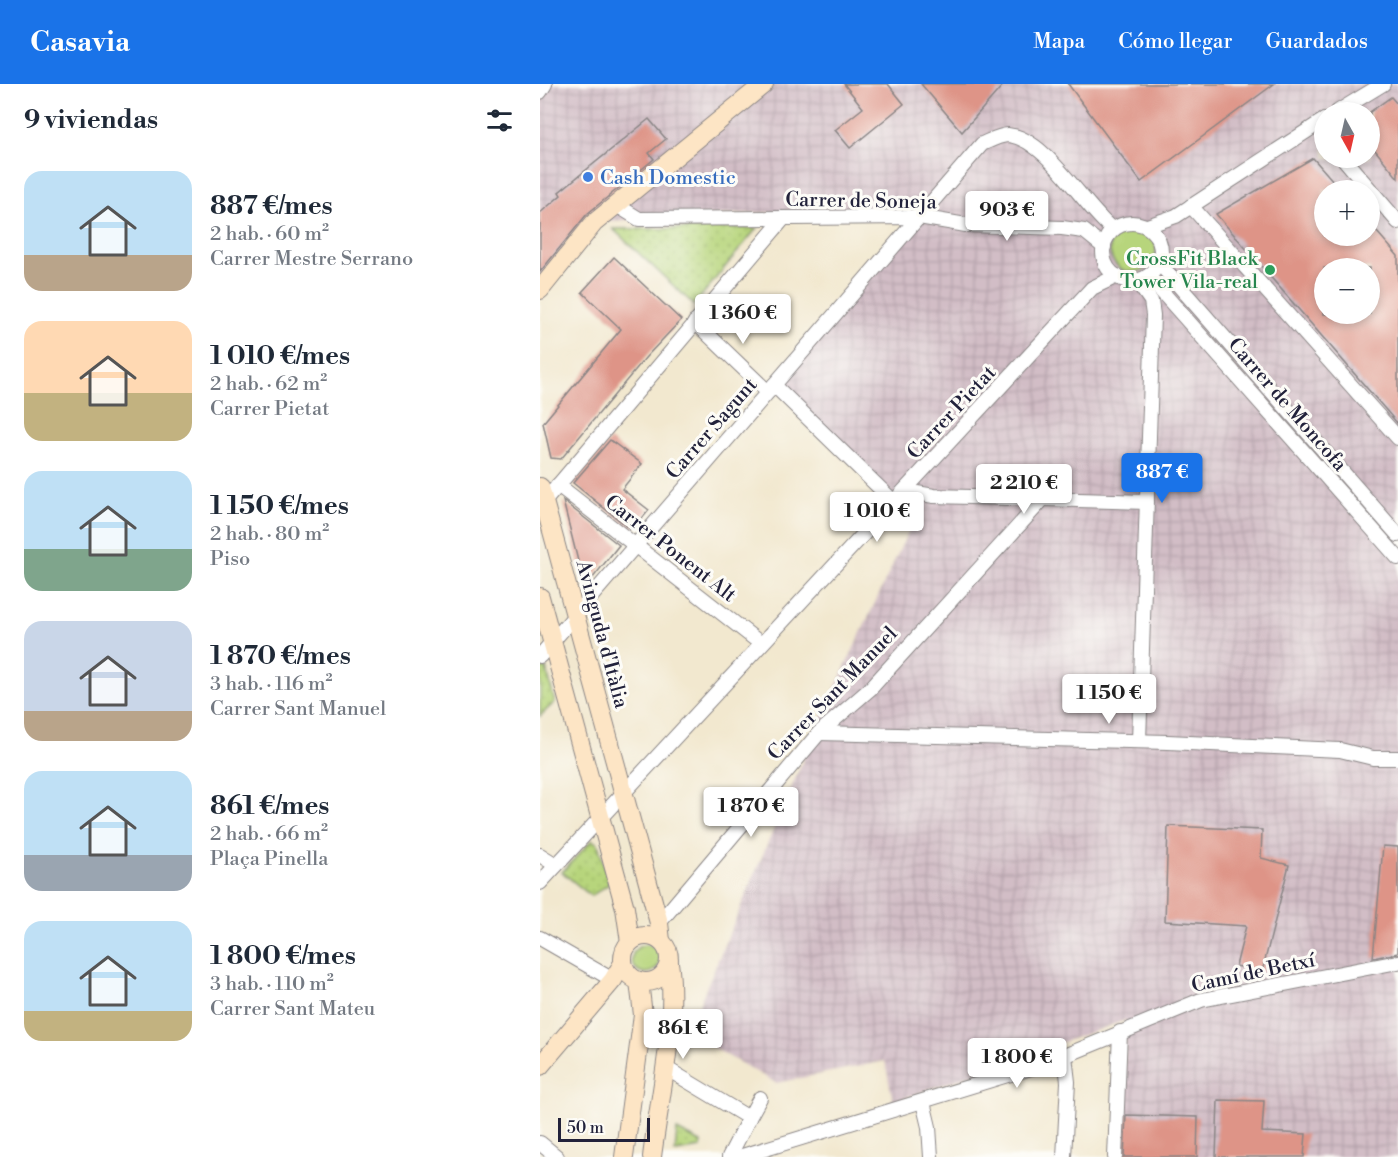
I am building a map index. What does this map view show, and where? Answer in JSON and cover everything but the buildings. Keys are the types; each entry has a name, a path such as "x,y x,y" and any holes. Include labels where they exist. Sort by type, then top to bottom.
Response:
{"main road":[{"path":"540,290 594,223 764,84"},
{"name":"Avinguda d'Itàlia","path":"547,491 575,616 660,932"},
{"path":"540,597 625,908 630,942"},
{"path":"652,1157 672,986 668,951 660,932 635,938 630,942 623,956 623,963 629,974 639,981 655,980 662,976 669,963"},
{"path":"540,1066 613,980 623,963"},
{"path":"624,1157 642,1015 639,981"}],"street":[{"path":"540,92 545,84"},
{"path":"1353,102 1383,84"},
{"path":"1147,226 1160,241 1162,252 1159,263 1142,278 1117,276 1106,264 1104,247 1113,230 1129,223 1147,226 1176,216 1314,132"},
{"name":"Carrer Sagunt","path":"540,656 982,144 1006,135 1025,139 1041,151 1097,217 1113,230"},
{"path":"1352,168 1398,222"},
{"name":"Carrer de Soneja","path":"615,204 639,219 919,217 966,225 1062,228 1084,231 1104,247"},
{"path":"1191,206 1398,438"},
{"path":"1160,241 1176,216"},
{"path":"547,491 784,218"},
{"name":"Carrer de Moncofa","path":"1159,263 1398,535"},
{"name":"Carrer Pietat","path":"623,792 1092,288 1117,276"},
{"path":"1139,741 1153,315 1151,300 1142,278"},
{"name":"Carrer de Moncofa","path":"1142,278 1398,558"},
{"path":"695,322 894,502"},
{"name":"Carrer Ponent Alt","path":"547,491 636,545 760,643"},
{"path":"904,491 934,496 1147,502"},
{"name":"Carrer Sant Manuel","path":"660,932 819,733 870,689 1043,499"},
{"path":"819,733 1139,741 1340,750 1373,758 1398,758"},
{"path":"540,883 623,792"},
{"path":"540,855 556,865"},
{"path":"540,938 613,980"},
{"name":"Camí de Betxí","path":"740,1157 760,1155 1065,1056 1201,1000 1398,962"},
{"path":"1115,1157 1120,1032"},
{"path":"1064,1157 1068,1082 1065,1056"},
{"path":"664,1067 750,1118"},
{"path":"729,1157 760,1098"},
{"path":"923,1102 929,1127 931,1157"},
{"path":"540,1143 557,1157"}],"shaded area":[{"path":"540,84 1398,84 1398,1157 1121,1157 1126,1020 893,1102 885,1061 776,1083 687,1033 818,725 914,519 779,389 929,204 590,222 540,280"}],"green space":[{"path":"1133,226 1149,233 1156,249 1149,265 1133,272 1117,265 1110,249 1117,233"},
{"path":"757,228 694,305 613,229"},
{"path":"546,668 555,702 540,716 540,671"},
{"path":"592,840 598,844 609,884 591,896 562,872"},
{"path":"646,945 656,949 660,959 656,969 646,973 636,969 632,959 636,949"},
{"path":"677,1130 701,1142 701,1148 675,1152"}],"place":[{"name":"Cash Domestic","path":"588,177"},
{"name":"CrossFit Black Tower Vila-real","path":"1270,270"}]}
